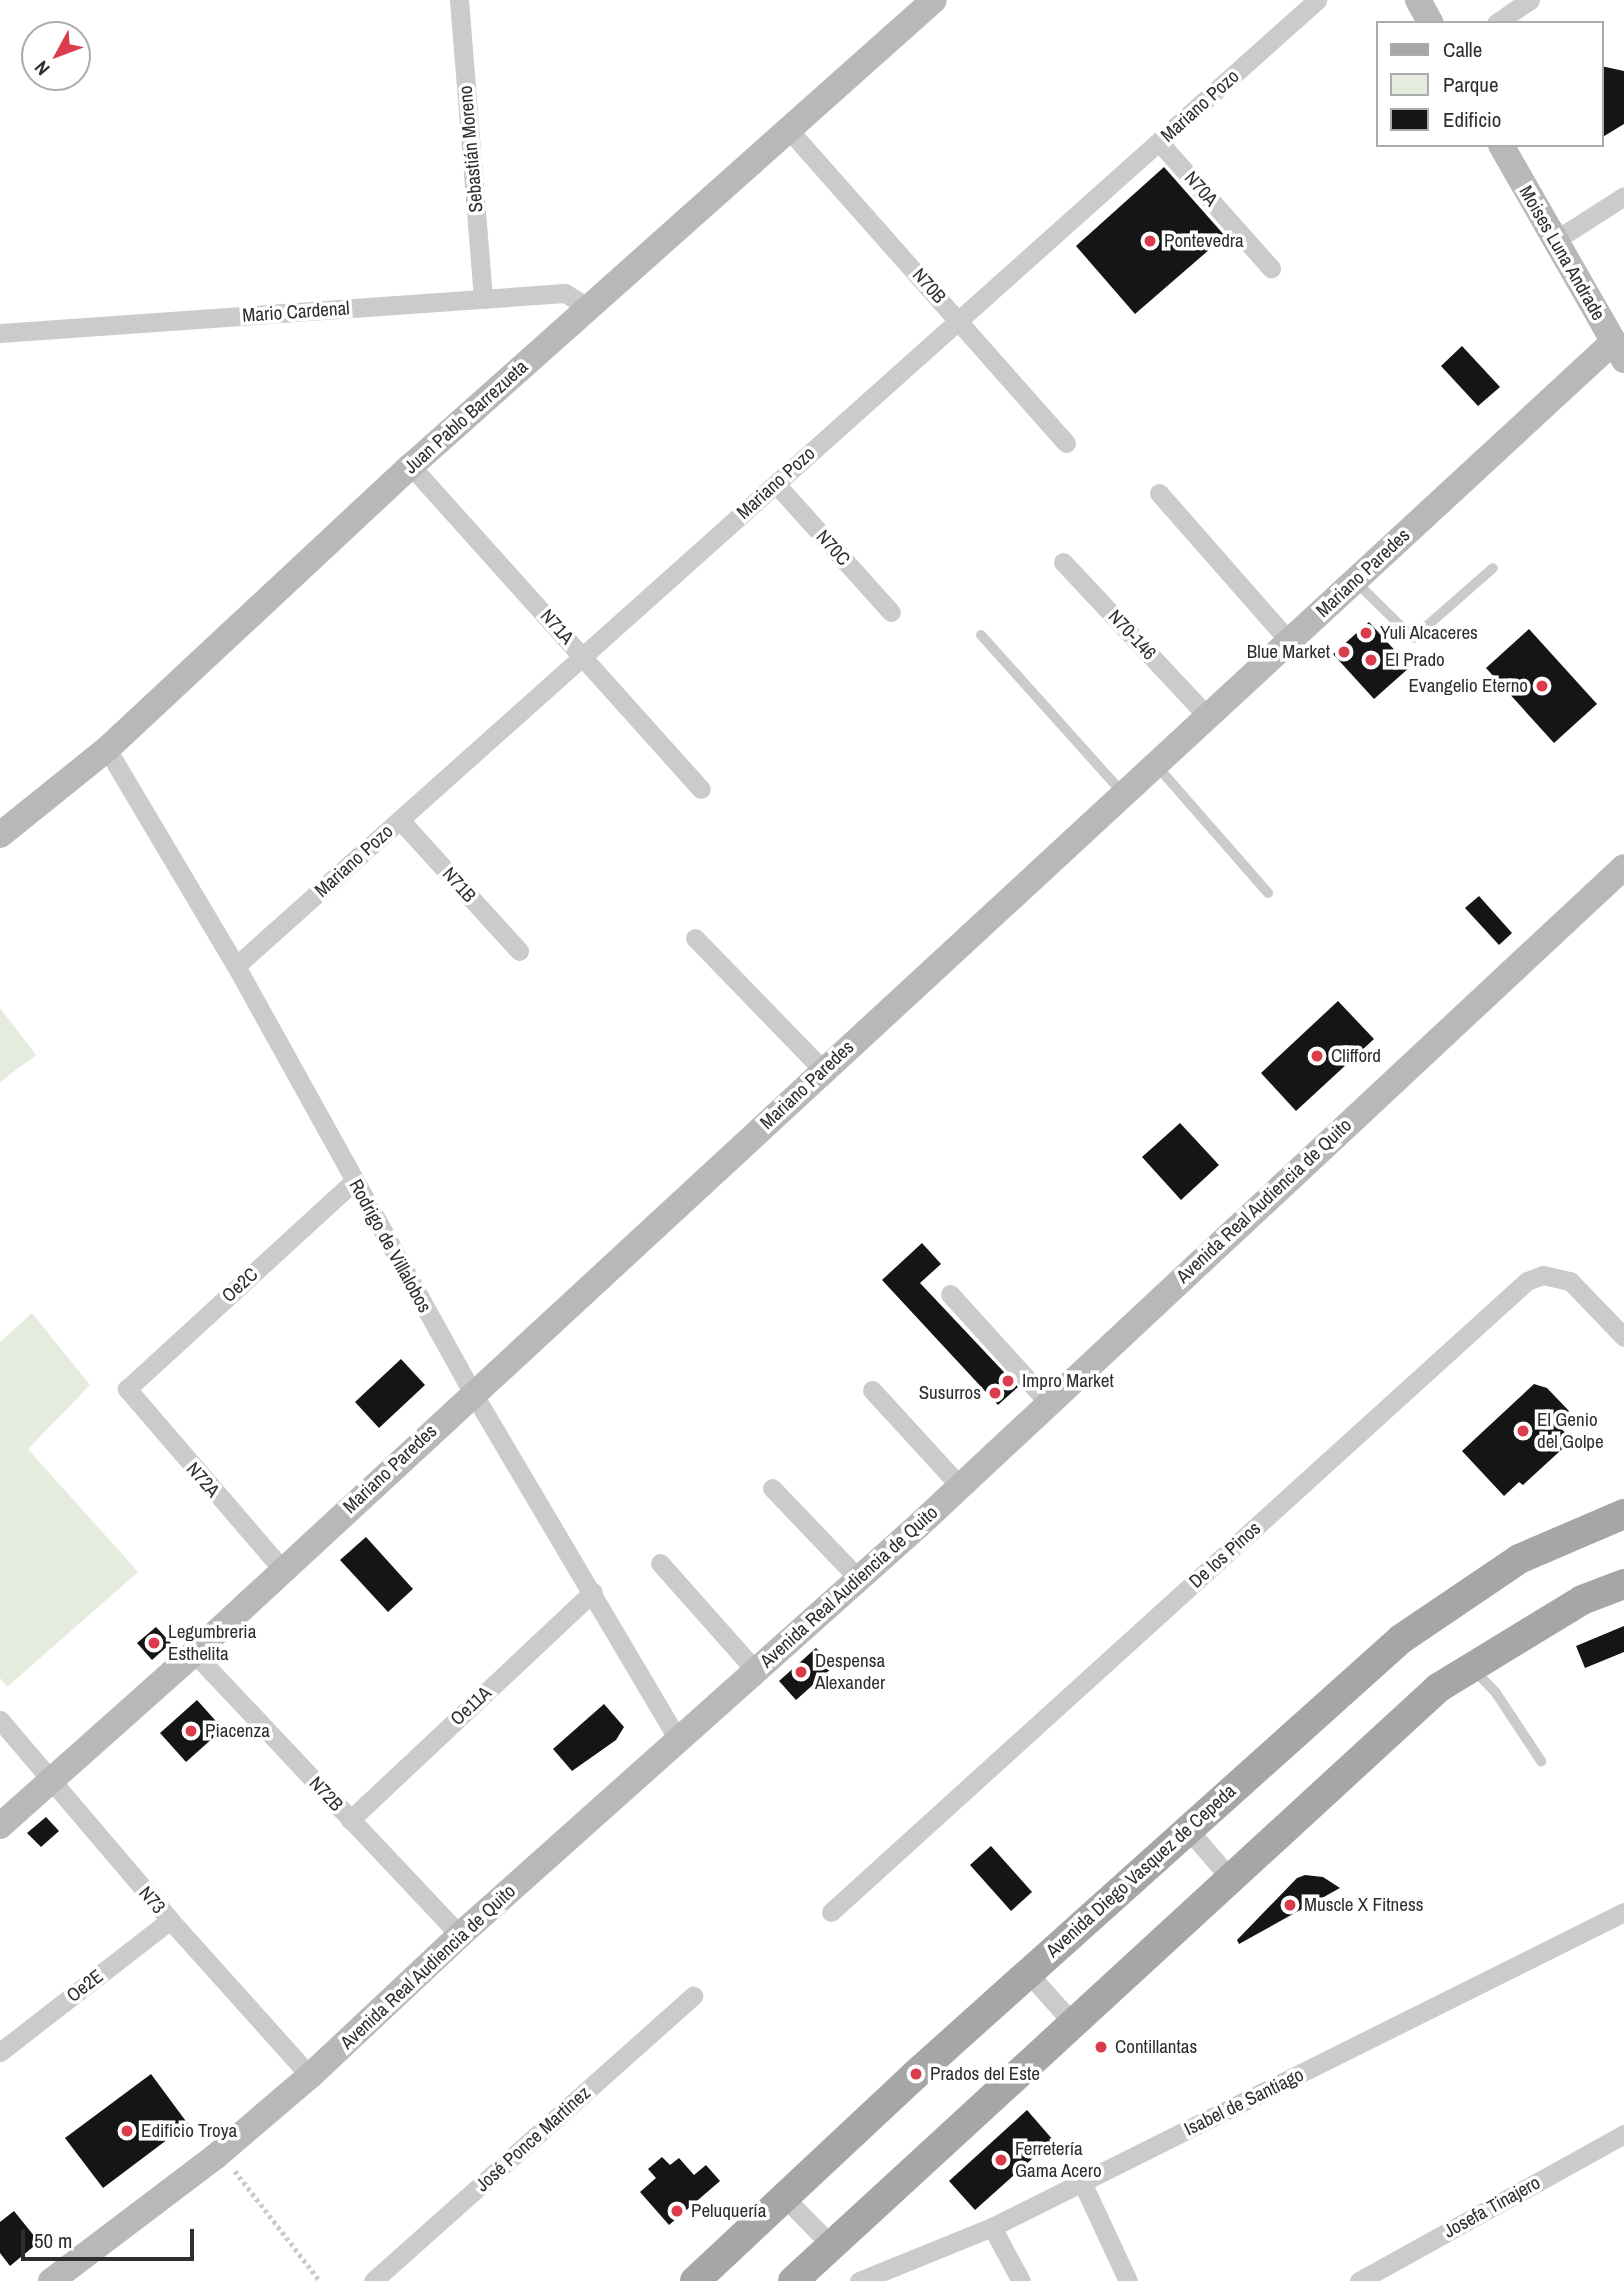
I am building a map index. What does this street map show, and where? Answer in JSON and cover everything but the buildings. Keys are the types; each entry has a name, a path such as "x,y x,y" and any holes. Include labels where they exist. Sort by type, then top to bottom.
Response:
{"main road":[{"name":"Juan Pablo Barrezueta","path":"0,835 107,749 411,466 934,0"},
{"path":"1418,0 1430,21"},
{"name":"Moises Luna Andrade","path":"1501,147 1618,351"},
{"name":"Mariano Paredes","path":"0,1826 51,1784 194,1653 1155,764 1204,712 1289,641 1618,351"},
{"name":"Avenida Real Audiencia de Quito","path":"51,2281 215,2157 310,2076 460,1935 960,1486 1624,867"},
{"name":"Avenida Diego Vasquez de Cepeda","path":"695,2281 1028,1973 1401,1639 1520,1559 1624,1514"},
{"path":"793,2281 1438,1688 1582,1600 1624,1584"}],"street":[{"name":"Sebastián Moreno","path":"459,0 483,299"},
{"name":"Mariano Pozo","path":"236,966 1317,0"},
{"path":"1499,21 1530,0"},
{"name":"N70B","path":"789,130 960,320 1066,443"},
{"name":"N70A","path":"1159,142 1271,268"},
{"path":"1554,242 1624,196"},
{"name":"Mario Cardenal","path":"0,333 565,293 587,307"},
{"name":"N71A","path":"411,466 701,789"},
{"name":"N70C","path":"775,484 891,612"},
{"path":"1159,493 1289,641"},
{"name":"N70-146","path":"1063,562 1204,712"},
{"name":"Rodrigo de Villalobos","path":"107,749 236,966 472,1393 593,1592 678,1741"},
{"name":"N71B","path":"400,820 519,951"},
{"path":"695,938 823,1070"},
{"name":"Oe2C","path":"127,1389 354,1181"},
{"name":"De los Pinos","path":"831,1912 1527,1280 1557,1275 1570,1281 1624,1337"},
{"path":"950,1294 1049,1403"},
{"name":"N72A","path":"127,1389 282,1569"},
{"path":"872,1390 960,1486"},
{"path":"772,1488 859,1578"},
{"path":"660,1563 757,1671"},
{"name":"Oe11A","path":"350,1820 593,1592"},
{"name":"N72B","path":"194,1653 460,1935"},
{"name":"N73","path":"0,1720 51,1784 310,2076"},
{"path":"1188,1829 1230,1878"},
{"name":"Isabel de Santiago","path":"859,2281 992,2227 1624,1912"},
{"name":"Oe2E","path":"0,2052 170,1920"},
{"path":"1028,1973 1072,2022"},
{"name":"José Ponce Martinez","path":"373,2281 693,1996"},
{"name":"Josefa Tinajero","path":"1359,2281 1624,2134"},
{"path":"1082,2182 1128,2281"},
{"path":"785,2198 831,2245"},
{"path":"992,2227 1021,2281"}],"lane":[{"path":"1354,581 1413,638 1493,568"},
{"path":"981,635 1123,793"},
{"path":"1155,764 1268,893"},
{"path":"1471,1668 1496,1693 1541,1761"}],"path":[{"path":"238,2176 320,2281"}],"green space":[{"path":"0,1008 36,1055 0,1082"},
{"path":"32,1313 90,1385 28,1449 138,1572 7,1687 0,1678 0,1342"}],"place":[{"name":"Pontevedra","path":"1150,241"},
{"name":"Yuli Alcaceres","path":"1366,633"},
{"name":"Blue Market","path":"1344,652"},
{"name":"El Prado","path":"1371,660"},
{"name":"Evangelio Eterno","path":"1542,686"},
{"name":"Clifford","path":"1317,1056"},
{"name":"Impro Market","path":"1008,1381"},
{"name":"Susurros","path":"995,1393"},
{"name":"El Genio del Golpe","path":"1523,1431"},
{"name":"Legumbreria Esthelita","path":"154,1643"},
{"name":"Despensa Alexander","path":"801,1672"},
{"name":"Piacenza","path":"191,1731"},
{"name":"Muscle X Fitness","path":"1290,1905"},
{"name":"Contillantas","path":"1101,2047"},
{"name":"Prados del Este","path":"916,2074"},
{"name":"Edificio Troya","path":"127,2131"},
{"name":"Ferretería Gama Acero","path":"1001,2160"},
{"name":"Peluquería","path":"677,2211"}]}
